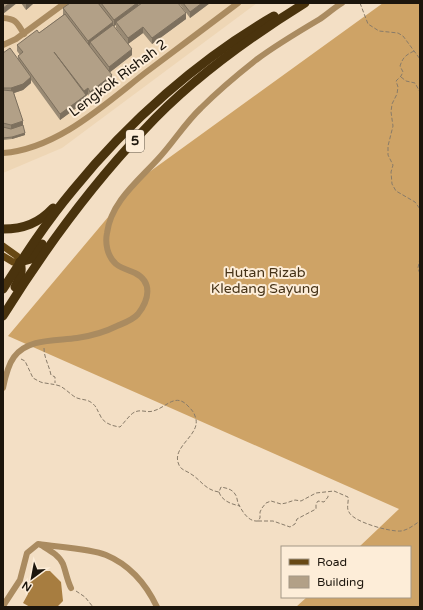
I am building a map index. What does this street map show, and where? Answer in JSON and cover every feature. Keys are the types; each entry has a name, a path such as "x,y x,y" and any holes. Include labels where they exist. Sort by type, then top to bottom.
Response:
{"highway":[{"name":"5","path":"3,289 41,232 82,179 137,122 185,78 216,54 247,32 296,3"},
{"name":"5","path":"3,316 57,234 107,172 144,130 180,96 221,61 267,27 305,3"},
{"path":"3,306 21,276 22,272 20,262 31,259 61,219 96,177 144,130"},
{"path":"3,229 21,228 43,218 82,179"}],"main road":[{"path":"3,246 17,256 20,262 13,262 3,256"}],"street":[{"path":"3,45 24,34 65,3"},
{"name":"Lengkok Rishah 2","path":"3,153 22,150 44,143 74,125 238,3"},
{"path":"3,388 9,366 15,356 22,349 34,344 78,338 107,331 125,323 137,315 144,305 148,295 145,282 135,273 115,263 110,257 108,250 106,234 108,225 118,205 199,110 214,96 259,58 342,3"},
{"path":"3,18 11,18 16,21 24,34"},
{"path":"38,544 57,556 62,562 71,588"},
{"path":"3,606 20,580 28,554 38,544"},
{"path":"38,544 89,551 105,555 121,563 146,587 157,607"}],"path":[{"path":"360,3 368,24 379,31 398,33 403,36 420,59"},
{"path":"414,51 403,58 400,66 403,72 396,80 398,87 397,94 392,104 391,112 394,126 388,146 388,155 393,165 391,172 392,184 396,191 415,202 420,209"},
{"path":"401,76 406,81 415,83 420,92"},
{"path":"420,258 418,268 420,274"},
{"path":"420,294 420,300"},
{"path":"45,342 44,357 51,375 55,377 56,384"},
{"path":"15,356 25,361 33,378 44,383 56,384 72,393 77,398 86,399 98,410 103,421 113,426 120,427 133,412 152,412 175,400 184,402 192,409 196,417 196,426 180,449 178,464 199,482 214,491 219,492"},
{"path":"240,506 220,497 219,492 221,487 228,488 235,494 248,519 253,522 273,521 290,527 295,524 297,519 316,509 316,504 318,502 324,502 328,497 328,493"},
{"path":"258,521 262,508 266,503 271,501 281,504 295,500 301,501 316,494 338,492 348,497 348,509 351,515 359,521 375,525 385,530 401,531 420,521"},
{"path":"71,588 85,598 93,607"}],"shaded area":[{"path":"3,3 257,3 62,148 3,173"},
{"path":"36,571 50,571 61,582 63,601 57,607 30,607 23,603 28,594 29,582"}],"green space":[{"name":"Hutan Rizab Kledang Sayung","path":"383,3 420,3 420,607 296,607 306,598 411,598 411,546 360,546 399,509 8,336 141,178"}],"building":[{"path":"3,3 10,3 3,8"},
{"path":"70,3 98,3 113,22 88,41 63,8"},
{"path":"101,3 137,3 114,20"},
{"path":"142,3 178,3 186,13 152,38 143,27 128,38 116,22"},
{"path":"183,3 202,3 190,12"},
{"path":"65,14 112,75 90,92 88,88 84,91 54,52 86,95 60,114 18,56 23,52 17,45 37,30 39,33"},
{"path":"113,25 132,49 109,67 90,42"},
{"path":"10,48 31,77 23,84 11,88 3,88 3,53"},
{"path":"3,90 13,91 23,121 11,125 3,123"},
{"path":"23,125 25,133 3,138 3,127 11,129"}]}
